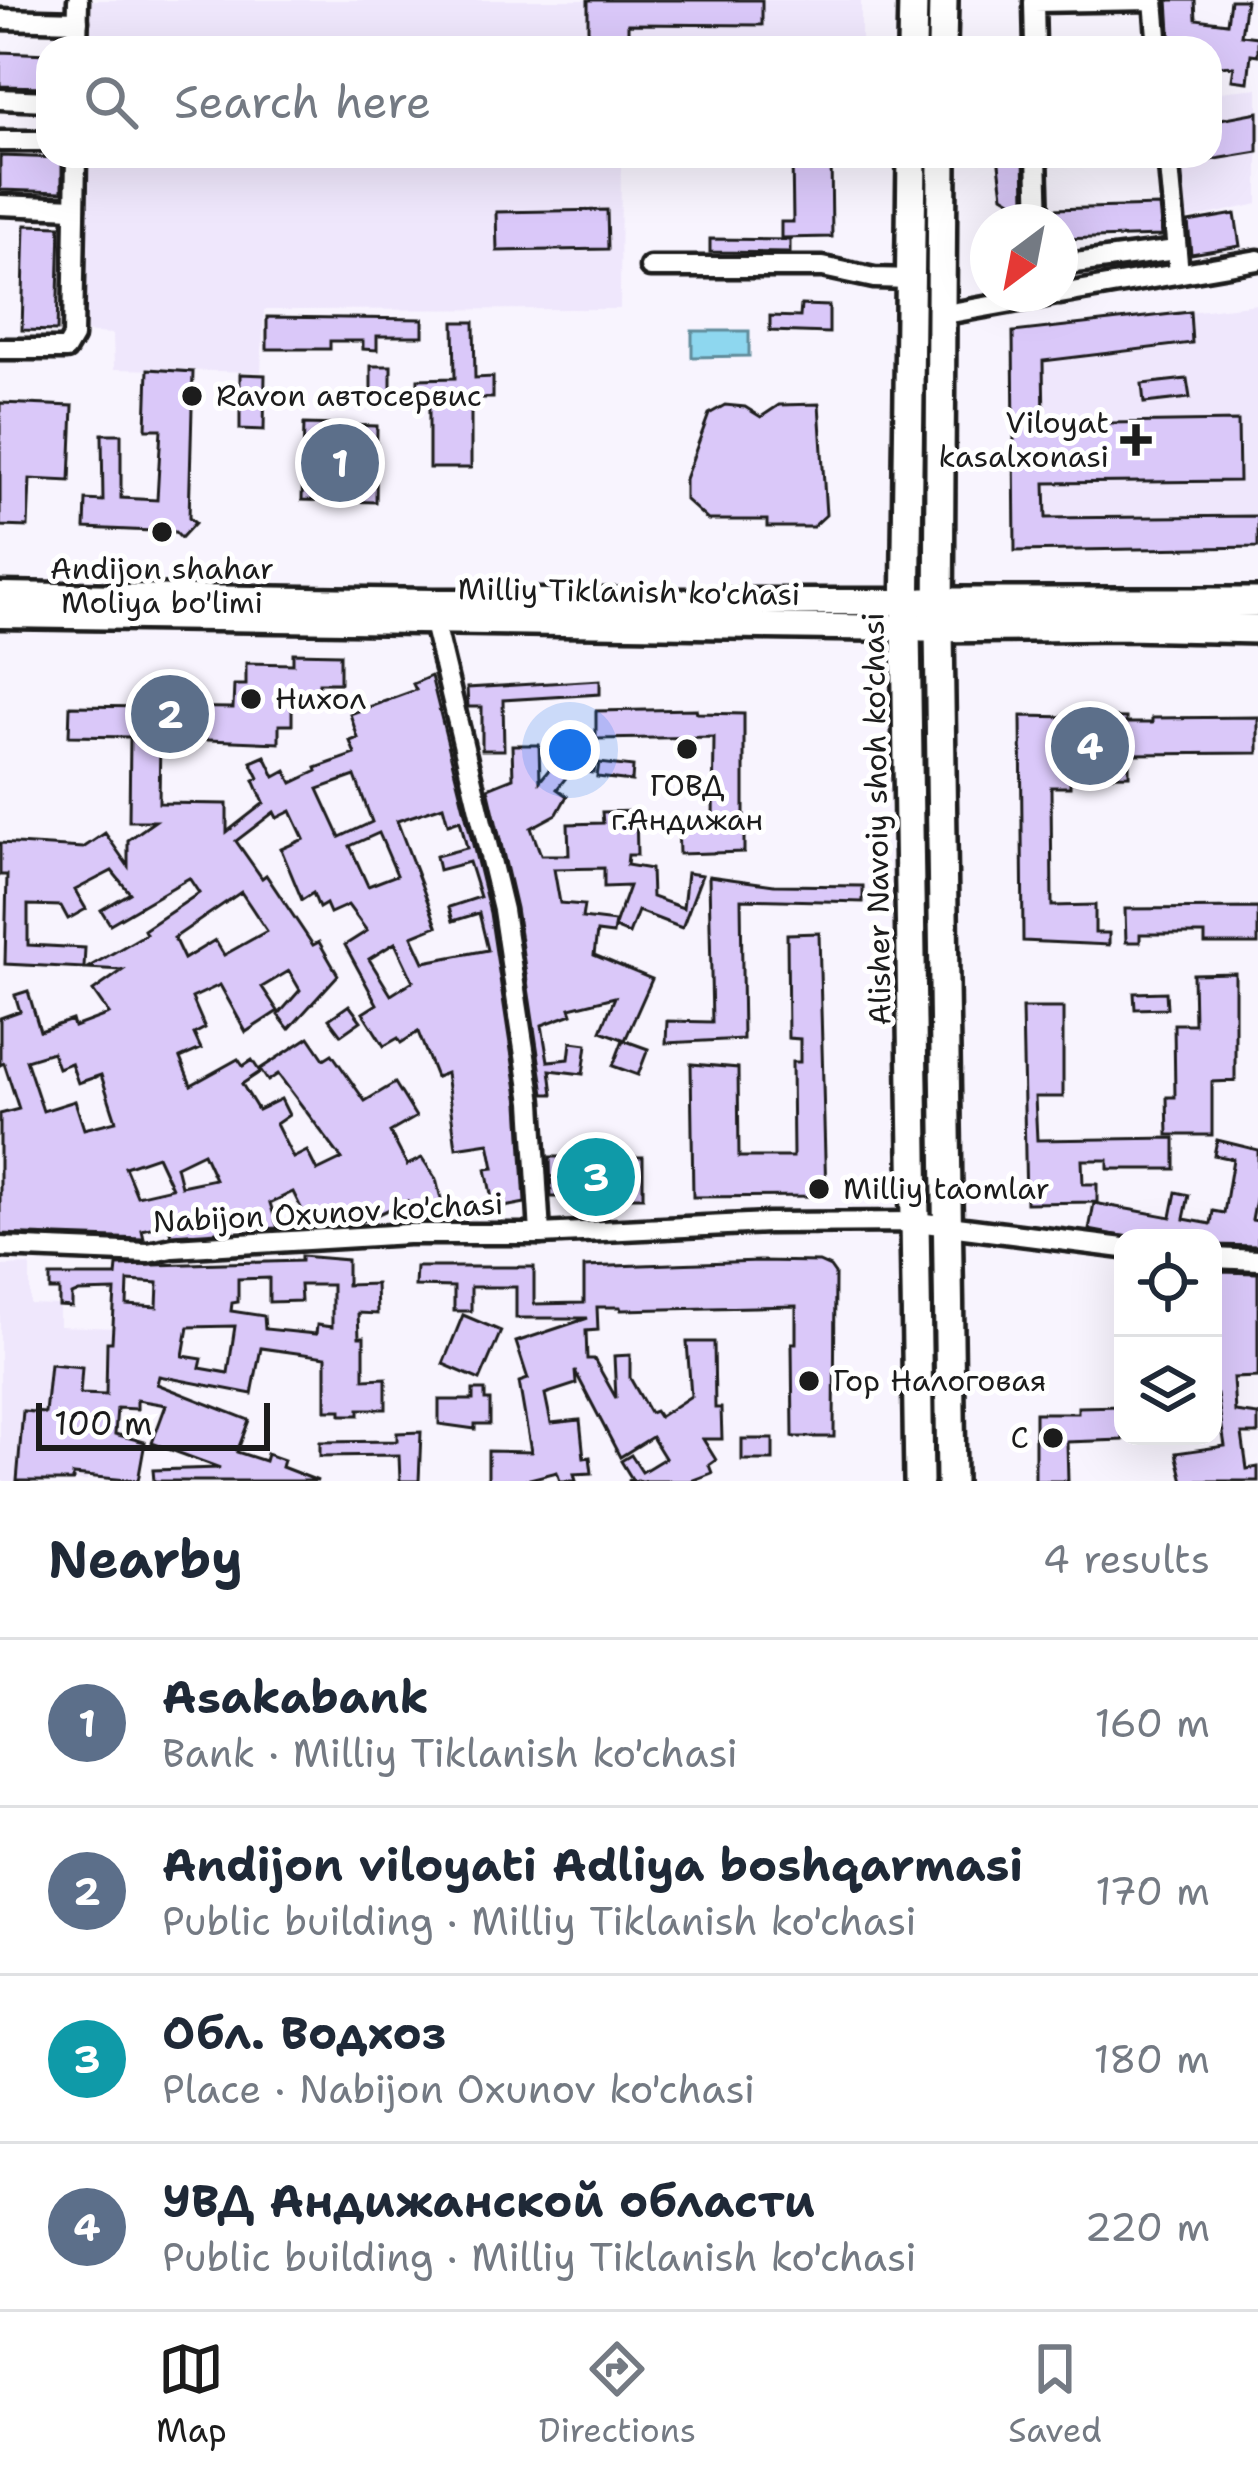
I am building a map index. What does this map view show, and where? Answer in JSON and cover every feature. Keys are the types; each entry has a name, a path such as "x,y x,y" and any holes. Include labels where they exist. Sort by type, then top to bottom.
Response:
{"main road":[{"path":"912,36 913,0"},
{"path":"942,36 943,0"},
{"name":"Alisher Navoiy shoh ko'chasi","path":"912,168 906,615 919,1481"},
{"path":"942,168 939,615 951,1481"},
{"path":"911,315 940,315"},
{"name":"Milliy Tiklanish ko'chasi","path":"0,595 44,606"},
{"name":"Milliy Tiklanish ko'chasi","path":"0,615 44,606 939,615 1258,602"},
{"name":"Milliy Tiklanish ko'chasi","path":"226,609 434,623 566,612"},
{"name":"Milliy Tiklanish ko'chasi","path":"939,615 1258,629"}],"street":[{"path":"77,36 78,0"},
{"path":"1035,36 1034,2 1154,0 1157,36"},
{"path":"0,19 78,21"},
{"path":"0,100 36,101"},
{"path":"0,141 36,141"},
{"path":"0,349 66,349 73,337 76,168"},
{"path":"1037,168 1038,204"},
{"path":"1169,168 1179,273"},
{"path":"0,205 75,208"},
{"path":"1078,263 1176,250"},
{"path":"1078,291 1258,260"},
{"path":"650,267 823,268 874,278 912,279"},
{"path":"940,315 970,308"},
{"path":"434,623 503,910 532,1102 541,1234"},
{"name":"Nabijon Oxunov ko'chasi","path":"0,1247 148,1252 408,1234 917,1222 1114,1247"},
{"path":"1222,1258 1258,1260"}],"shaded area":[{"path":"87,0 861,0 861,36 86,36"},
{"path":"1258,88 1258,204 1185,220 1178,168 1222,168 1222,92"},
{"path":"83,168 621,168 620,309 264,310 261,372 114,369 113,334 79,332"},
{"name":"Viloyat kasalxonasi","path":"1258,304 1258,547 1015,551 1013,332"},
{"path":"30,1265 30,1304 59,1305 59,1326 119,1328 117,1342 105,1341 104,1392 95,1393 87,1481 0,1481 0,1266"}],"water":[{"path":"692,331 749,331 749,356 692,357"}],"building":[{"path":"588,0 762,0 762,25 628,24 628,36 588,36"},
{"path":"1168,0 1195,0 1196,19 1227,23 1230,0 1246,0 1241,35 1258,37 1258,55 1251,54 1248,82 1232,80 1234,67 1222,66 1222,36 1170,36"},
{"path":"0,52 36,54 36,87 0,86"},
{"path":"1258,112 1258,152 1222,158 1222,119"},
{"path":"0,156 36,157 36,168 62,168 62,192 0,190"},
{"path":"792,168 831,168 832,237 781,238 781,222 793,222"},
{"path":"1000,168 1024,168 1025,201 1003,195"},
{"path":"1159,206 1162,236 1078,238 1078,208"},
{"path":"607,210 608,249 497,251 496,212"},
{"path":"1235,214 1240,246 1191,254 1188,222"},
{"path":"25,225 60,226 57,331 22,330"},
{"path":"710,239 790,240 790,253 710,252"},
{"path":"801,305 829,306 829,333 770,331 770,316 800,317"},
{"path":"1190,312 1192,343 1043,361 1044,424 1238,421 1239,481 1045,483 1046,518 1258,516 1258,547 1015,551 1013,332"},
{"path":"267,317 423,319 423,336 377,336 377,350 363,349 363,341 330,341 330,349 267,349"},
{"path":"454,322 474,322 475,378 493,377 493,398 471,398 471,468 429,468 429,399 418,399 418,379 455,378"},
{"path":"371,366 391,366 391,396 371,396"},
{"path":"148,369 193,372 189,518 195,523 181,538 175,532 85,528 86,500 103,501 102,434 121,434 121,498 157,500 161,429 146,429"},
{"path":"240,374 265,375 264,430 240,429"},
{"path":"1187,379 1190,398 1144,403 1142,384"},
{"path":"0,403 73,406 70,481 30,479 28,527 0,526"},
{"path":"819,404 826,515 813,527 767,527 767,520 708,520 685,499 685,479 709,414 725,405 745,407 761,417 779,405"},
{"path":"304,424 377,426 376,502 302,500"},
{"path":"293,653 340,654 340,683 319,683 318,696 292,696 292,725 279,725 279,743 160,738 159,803 227,804 227,832 264,803 251,762 265,756 275,777 286,771 292,783 355,754 350,741 358,738 350,714 416,690 413,684 431,676 490,913 519,1103 525,1203 494,1209 486,1169 494,1168 489,1143 456,1148 446,1073 436,1077 418,1032 401,1043 398,1038 384,1046 363,1013 377,1004 345,945 367,931 348,905 330,913 326,904 319,908 313,893 302,900 281,849 304,839 291,811 277,818 274,812 236,841 262,878 266,875 313,945 319,942 338,975 289,1029 278,1015 300,990 289,971 262,987 278,1011 246,1032 220,985 192,998 205,1028 194,1034 201,1049 180,1058 191,1085 238,1059 243,1066 252,1060 260,1072 242,1084 258,1110 281,1099 289,1115 276,1124 293,1158 307,1151 317,1171 342,1159 278,1074 268,1081 260,1069 309,1037 324,1059 332,1054 365,1101 395,1083 416,1117 390,1132 407,1165 422,1158 436,1179 446,1219 410,1220 407,1201 359,1223 310,1226 293,1192 270,1203 278,1228 263,1229 260,1219 232,1225 233,1231 171,1235 168,1224 142,1230 144,1239 0,1234 0,1114 19,1109 4,1063 0,1065 0,1018 20,1011 15,995 28,991 40,1031 72,1020 74,1027 109,1014 93,991 123,970 87,968 146,934 144,930 199,893 189,878 110,924 101,910 130,893 112,871 75,890 86,909 68,919 61,906 28,905 28,945 85,948 84,968 5,964 7,875 0,875 0,843 83,848 105,833 128,866 128,840 155,821 129,821 130,737 69,736 70,706 233,708 234,685 246,685 246,663 293,664","holes":["355,776 372,822 340,837 318,789","443,806 448,824 460,820 467,848 436,856 439,870 469,862 480,897 449,907 453,921 479,913 488,950 424,962 412,936 437,926 397,821","379,833 397,875 368,886 350,846","241,892 267,931 224,955 215,940 184,959 174,938","395,943 413,981 391,995 369,959","52,1052 58,1068 71,1063 78,1083 101,1075 116,1121 84,1129 75,1101 43,1111 26,1060","203,1153 215,1179 181,1186 176,1166","157,1156 172,1188 137,1196 125,1167"]},
{"path":"600,680 600,694 503,700 504,750 482,750 482,707 468,707 467,688"},
{"path":"696,709 697,713 744,714 744,852 679,854 678,823 713,822 714,737 596,739 596,711"},
{"path":"1021,716 1126,718 1126,723 1152,723 1152,718 1258,717 1258,753 1129,754 1129,775 1070,776 1070,787 1051,787 1052,906 1095,905 1095,933 1109,933 1109,945 1023,941"},
{"path":"512,745 539,745 540,781 567,747 574,753 596,756 594,773 572,770 557,789 567,796 557,814 531,828 541,855 569,855 568,824 603,823 602,812 636,811 637,855 628,855 627,865 651,869 652,897 683,908 687,873 702,875 682,928 638,911 629,934 614,928 613,934 597,932 594,955 652,979 625,1040 601,1031 615,997 570,1008 572,1014 542,1025 548,1061 569,1059 571,1042 587,1044 583,1074 550,1070 553,1094 544,1094 516,908 488,788 513,778","holes":["604,868 604,887 629,886 614,928 615,922 582,918 584,905 560,903 554,869"]},
{"path":"599,763 633,767 632,781 597,777"},
{"path":"709,876 774,885 863,886 863,902 741,899 743,1039 666,1043 667,1021 712,1022"},
{"path":"1258,908 1258,944 1205,944 1205,934 1140,934 1140,942 1126,942 1125,909"},
{"path":"819,933 826,1196 693,1197 691,1064 738,1068 739,1157 793,1157 792,1062 800,1062 800,1039 788,1038 787,934"},
{"path":"1235,973 1235,1081 1212,1082 1212,1135 1168,1135 1167,1097 1175,1097 1174,1024 1194,1024 1193,974"},
{"path":"1166,992 1167,1008 1135,1009 1134,993"},
{"path":"349,1005 361,1021 341,1035 329,1019"},
{"path":"1022,1008 1063,1008 1063,1097 1035,1097 1037,1140 1175,1138 1175,1169 1108,1169 1108,1160 1082,1160 1083,1184 1097,1184 1097,1202 1026,1203"},
{"path":"623,1040 648,1049 638,1075 613,1066"},
{"path":"1217,1140 1258,1150 1252,1220 1258,1221 1258,1246 1222,1245 1222,1229 1114,1229 1114,1235 1089,1230 1094,1203 1171,1217 1176,1192 1189,1195 1184,1219 1211,1224 1213,1211 1224,1213 1233,1159 1214,1155"},
{"path":"550,1157 643,1157 643,1197 551,1197"},
{"path":"301,1256 347,1260 347,1285 376,1284 377,1314 358,1313 359,1337 364,1337 364,1379 386,1378 386,1409 359,1409 359,1415 326,1410 326,1357 261,1348 252,1394 159,1376 157,1384 249,1420 237,1452 265,1461 267,1454 284,1460 282,1467 318,1481 154,1481 153,1470 220,1468 152,1443 166,1405 137,1400 137,1409 117,1408 115,1434 145,1442 138,1481 73,1475 73,1481 17,1481 23,1411 45,1413 50,1364 82,1367 80,1394 106,1395 115,1291 79,1292 72,1295 72,1307 59,1306 59,1290 50,1290 50,1276 116,1276 117,1266 301,1261","holes":["269,1278 269,1302 301,1301 300,1285 332,1285 332,1327 317,1325 316,1334 265,1329 264,1316 231,1311 232,1303 238,1302 238,1279","128,1281 158,1283 157,1307 127,1305","235,1326 228,1373 200,1368 202,1359 183,1356 188,1327"]},
{"path":"819,1262 835,1274 834,1437 793,1437 796,1306 597,1307 598,1330 586,1331 587,1359 594,1359 616,1398 614,1356 630,1355 630,1378 650,1413 655,1411 659,1417 691,1396 687,1342 714,1342 715,1408 721,1408 722,1439 703,1439 716,1460 709,1465 712,1473 691,1481 628,1481 632,1479 621,1461 631,1455 642,1472 665,1458 652,1437 620,1457 575,1371 576,1384 545,1394 551,1423 580,1420 584,1458 590,1457 592,1473 574,1474 576,1481 560,1481 557,1472 522,1481 488,1481 488,1451 531,1452 519,1382 528,1379 516,1342 588,1318 516,1318 516,1287 471,1287 471,1311 454,1311 454,1287 415,1286 416,1267 534,1267 534,1304 584,1303 584,1267"},
{"path":"1222,1272 1258,1273 1258,1377 1233,1378 1235,1412 1258,1415 1258,1434 1242,1434 1247,1469 1258,1467 1258,1481 1183,1481 1176,1453 1225,1446"},
{"path":"463,1315 501,1331 480,1380 443,1364"},
{"path":"473,1390 485,1390 485,1400 490,1400 490,1424 475,1424 475,1429 439,1424 439,1400 473,1400"},
{"path":"1114,1406 1114,1440 1067,1442 1068,1481 1035,1481 1035,1413 1078,1413 1078,1407"},
{"path":"421,1432 419,1481 400,1481 399,1455 320,1456 320,1442 397,1441 397,1433"},
{"path":"742,1439 773,1439 773,1460 742,1460"}],"place":[{"name":"Ravon автосервис","path":"192,396"},
{"name":"Viloyat kasalxonasi","path":"1136,440"},
{"name":"Asakabank","path":"340,463"},
{"name":"Andijon shahar Moliya bo'limi","path":"162,532"},
{"name":"Нихол","path":"251,699"},
{"name":"Andijon viloyati Adliya boshqarmasi","path":"170,714"},
{"name":"УВД Андижанской области","path":"1090,746"},
{"name":"ГОВД г.Андижан","path":"687,749"},
{"name":"Обл. Водхоз","path":"596,1177"},
{"name":"Milliy taomlar","path":"819,1189"},
{"name":"Гор Налоговая","path":"809,1381"},
{"name":"С","path":"1053,1438"}]}
